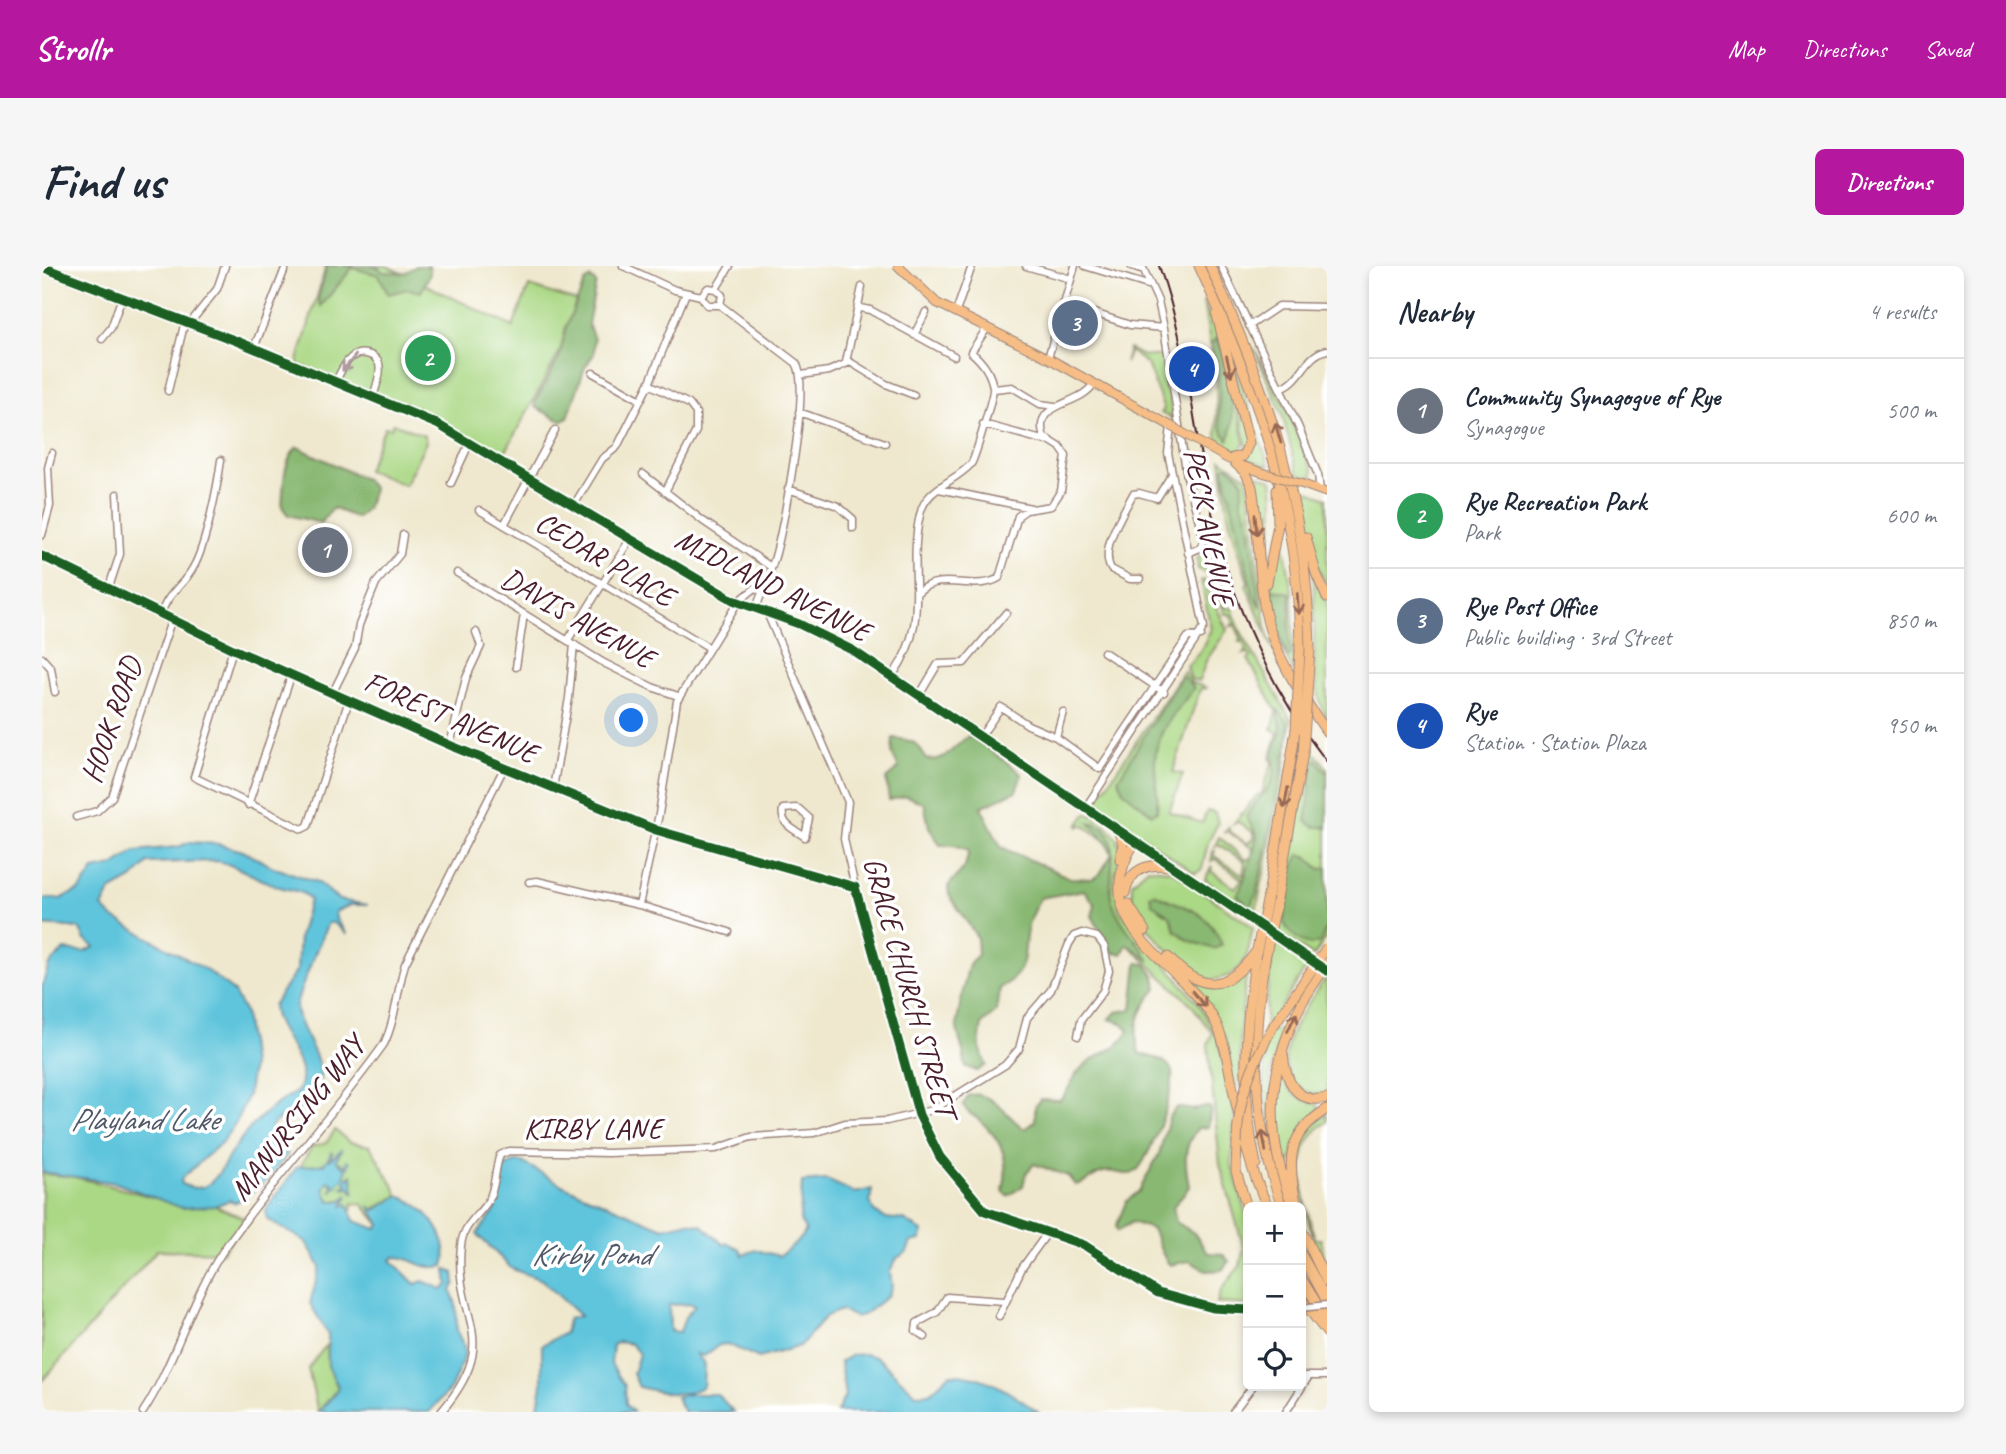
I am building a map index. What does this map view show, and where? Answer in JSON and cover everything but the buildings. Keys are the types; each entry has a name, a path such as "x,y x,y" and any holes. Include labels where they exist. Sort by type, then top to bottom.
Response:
{"highway":[{"path":"1199,266 1219,297 1269,406 1286,463 1299,524 1306,580 1303,753 1265,959 1257,1032 1257,1084 1265,1145 1281,1202"},
{"path":"1210,266 1276,464 1294,554 1305,650 1296,730 1247,1018 1246,1089 1256,1162 1268,1202"},
{"path":"1219,297 1248,443 1242,456 1232,461 1246,473 1252,486 1269,626 1285,665 1327,732"},
{"path":"1269,626 1266,589 1279,513 1276,464"},
{"path":"1299,524 1306,536 1316,573 1327,598"},
{"path":"1117,828 1123,843 1118,877 1131,924 1203,1003 1217,1026 1252,1170 1267,1202"},
{"path":"1138,843 1122,866 1122,892 1143,930 1194,979 1210,983 1227,981 1241,971 1257,950"},
{"path":"1122,892 1140,868 1158,864 1174,867"},
{"path":"1294,1202 1273,1121 1274,1080 1282,1047 1300,996 1327,947"},
{"path":"1246,1202 1236,1171 1238,1113 1246,1083 1274,1025 1327,964"},
{"path":"1282,1047 1284,1073 1291,1086 1310,1098 1327,1098"},
{"path":"1294,1202 1290,1171 1294,1144 1307,1123 1327,1109"},
{"path":"1306,1239 1327,1282"},
{"path":"1306,1263 1327,1303"},
{"path":"1306,1286 1327,1320"},
{"path":"1306,1306 1327,1333"}],"main road":[{"path":"898,266 923,293 956,313 1048,358 1232,461 1324,491"}],"street":[{"path":"168,391 188,322 217,289 225,266"},
{"path":"254,348 286,266"},
{"path":"626,266 687,293 701,296 707,305 720,305 796,363 801,375 799,412 788,489 771,567 756,609"},
{"path":"716,289 730,266"},
{"path":"956,313 972,266"},
{"path":"1026,266 1071,279"},
{"path":"1048,358 1075,266"},
{"path":"1085,266 1151,286"},
{"path":"1131,266 1143,268 1164,328 1187,477 1205,540 1200,548 1188,553"},
{"path":"1221,266 1280,388 1324,491"},
{"name":"MIDLAND AVENUE","path":"42,267 254,348 437,424 470,442 738,602 809,628 893,675 1327,971"},
{"path":"801,375 829,371 846,362 860,308 862,287"},
{"path":"701,296 708,288 716,289 722,295 720,305"},
{"path":"574,505 602,459 617,447 649,384 687,293"},
{"path":"102,339 111,328 122,297"},
{"path":"1064,303 1130,325 1164,328"},
{"path":"1250,326 1279,306 1327,307"},
{"path":"860,308 870,310 954,356"},
{"path":"914,335 926,312"},
{"path":"893,675 915,632 920,513 937,489 957,476 976,457 994,389 984,364 971,352 986,328"},
{"path":"1280,388 1296,379 1313,356 1327,350"},
{"path":"335,383 350,357 359,353 370,355 377,360 379,368 373,398"},
{"path":"846,362 914,396"},
{"path":"593,373 641,400"},
{"path":"1049,442 1044,437 1041,426 1044,416 1055,406 1086,395 1094,383"},
{"path":"649,384 689,404 696,413 696,431 665,492"},
{"path":"994,389 1012,387 1040,404 1055,406"},
{"path":"1040,404 1044,416"},
{"path":"799,412 885,443"},
{"path":"918,574 932,581 987,582 999,578 1016,520 1021,512 1051,506 1061,491 1066,456 1060,447 983,424"},
{"path":"1026,435 1041,426"},
{"name":"PECK AVENUE","path":"1086,807 1201,636 1203,616 1168,446 1171,426"},
{"path":"504,525 555,430"},
{"path":"451,483 470,442"},
{"path":"42,535 50,506 48,468 52,453"},
{"path":"161,616 165,603 191,572 202,549 221,460"},
{"path":"643,474 771,567"},
{"path":"1140,579 1130,579 1111,569 1107,559 1109,548 1133,494 1137,492 1157,498 1172,474"},
{"path":"954,491 957,476"},
{"path":"788,489 844,509 851,515 853,528"},
{"path":"937,489 1031,509"},
{"path":"108,590 120,554 117,494"},
{"path":"1006,503 1016,520"},
{"name":"CEDAR PLACE","path":"479,510 708,647"},
{"path":"333,692 355,648 359,625 376,583 400,554 403,535"},
{"path":"553,788 569,698 571,642 629,539"},
{"name":"FOREST AVENUE","path":"42,556 233,649 450,745 656,830 855,887"},
{"name":"DAVIS AVENUE","path":"457,573 621,672 678,696"},
{"path":"639,905 656,830 678,696 738,602 764,581"},
{"path":"918,592 932,581"},
{"name":"GRACE CHURCH STREET","path":"767,612 848,802 844,839 855,887 919,1115 940,1157 981,1208 995,1216 1048,1231 1099,1252 1158,1293 1213,1308 1243,1310"},
{"path":"920,694 938,664 964,663 1006,613"},
{"path":"516,667 524,614"},
{"name":"HOOK ROAD","path":"76,817 97,811 112,797 171,621"},
{"path":"450,745 466,678 481,646 475,632"},
{"name":"PECK AVENUE","path":"1100,768 1188,637 1201,636"},
{"path":"233,649 194,777 247,805 306,828 349,700"},
{"path":"1104,652 1164,692"},
{"path":"42,658 51,668 55,692"},
{"path":"247,805 292,673"},
{"path":"981,736 1002,707 1028,725 1056,737 1108,774"},
{"path":"1056,737 1063,712"},
{"name":"MANURSING WAY","path":"143,1412 165,1376 198,1299 228,1244 384,1044 391,1029 397,988 405,964 504,768"},
{"path":"798,808 809,818 805,837 785,824 783,818 783,809 798,808"},
{"path":"529,882 537,881 639,905 729,932"},
{"path":"919,1115 961,1094 1005,1065 1018,1049 1027,1018 1051,990 1069,944 1074,936 1082,933 1097,937 1104,946 1109,971 1103,991 1081,1020 1078,1036"},
{"name":"KIRBY LANE","path":"441,1412 462,1383 474,1352 474,1328 461,1276 461,1246 468,1224 488,1202 495,1166 500,1155 509,1151 608,1153 716,1149 751,1137 814,1133 858,1121 887,1121 919,1115"},
{"path":"1033,1250 1037,1235 1034,1228"},
{"path":"999,1316 1004,1301 1033,1250 1048,1231"},
{"path":"925,1337 916,1331 916,1325 937,1312 947,1297 1004,1301"},
{"path":"1306,1307 1327,1303"},
{"path":"1286,1412 1309,1376 1327,1376"},
{"path":"1236,1411 1249,1391"}],"green space":[{"path":"326,266 387,266 513,327 529,286 576,301 560,351 502,458 451,428 297,364"},
{"path":"327,266 376,266 383,272 405,273 416,266 429,266 430,274 421,292 408,289 388,294 379,275 352,268 321,306 318,299"},
{"path":"591,278 596,283 588,324 594,339 594,354 585,367 568,417 561,421 535,407 535,402 559,358 566,327 585,282"},
{"path":"1203,301 1218,335 1245,442 1239,451 1224,446 1217,436 1216,381"},
{"path":"1216,338 1227,375 1232,405 1228,440 1221,427 1218,379 1211,344"},
{"path":"1254,348 1286,407 1313,471 1312,477 1298,474 1282,414"},
{"path":"1129,349 1143,356 1162,356 1167,367 1172,419 1161,413 1164,409 1147,364 1130,351 1125,363"},
{"path":"1229,349 1269,466 1245,458 1248,454"},
{"path":"393,423 424,435 426,442 405,485 367,470 385,427 391,428"},
{"path":"297,447 365,479 373,489 367,508 357,518 333,508 321,523 288,515 282,507 285,475 292,453"},
{"path":"1221,459 1247,477 1267,633 1246,585 1248,583 1228,515"},
{"path":"1228,466 1243,482 1241,501 1248,519 1260,607 1253,594 1224,473 1224,467"},
{"path":"1253,473 1272,480 1273,524 1264,568"},
{"path":"1301,488 1327,498 1327,587 1316,561"},
{"path":"1282,532 1292,591 1294,672 1278,638 1272,604 1273,568"},
{"path":"1204,553 1208,557 1225,608 1232,608 1240,630 1291,720 1282,788 1255,915 1205,880 1212,866 1211,871 1235,888 1242,879 1215,859 1211,861 1213,851 1215,851 1213,855 1243,875 1245,862 1218,844 1215,846 1219,837 1246,860 1252,857 1253,849 1227,831 1223,833 1229,827 1229,831 1247,844 1254,838 1254,833 1238,822 1234,823 1257,795 1261,795 1273,761 1270,759 1278,733 1272,729 1277,712 1248,659 1251,657 1248,653 1244,654 1247,651 1243,642 1238,642 1242,640 1235,625 1231,626 1234,623 1230,614 1225,614 1211,576 1198,569 1197,559"},
{"path":"1313,572 1327,604 1327,718 1317,689 1315,670"},
{"path":"1204,580 1227,630 1206,661 1199,681 1191,679 1187,666 1201,650 1211,629 1201,581"},
{"path":"1272,589 1290,593 1291,655 1288,658 1273,615"},
{"path":"1184,671 1192,683 1207,688 1200,689 1173,772 1183,774 1169,812 1202,823 1207,811 1215,813 1218,823 1208,843 1202,869 1195,873 1094,804"},
{"path":"1184,677 1194,688 1167,724 1158,743 1155,766 1157,811 1152,814 1123,791 1118,779 1180,678"},
{"path":"1278,709 1288,723 1288,741 1256,896 1249,907 1237,895 1257,835 1246,817 1267,790 1274,775 1272,754 1281,730"},
{"path":"970,735 1022,774 1016,791 981,807 1001,847 1070,878 1092,879 1100,874 1112,854 1107,842 1089,822 1109,834 1113,855 1110,891 1112,902 1150,961 1127,944 1122,954 1113,953 1092,916 1095,905 1084,890 1040,898 1027,929 1022,965 1018,973 1000,988 996,1012 982,1024 979,1044 986,1065 977,1071 965,1066 957,1028 969,967 978,955 977,937 949,895 948,886 965,867 969,850 954,845 940,845 929,827 924,803 906,796 889,800 886,779 899,768 892,754 893,738 914,742 925,759 932,760 945,756"},
{"path":"1311,748 1327,768 1327,936 1314,956 1277,932"},
{"path":"1316,759 1327,773 1327,827 1314,827 1306,821"},
{"path":"1087,813 1107,826 1117,838 1120,848 1114,883 1120,911 1199,1004 1218,1039 1234,1111 1232,1165 1243,1202 1243,1245 1220,1164 1208,1045 1212,1033 1191,1004 1127,944 1100,874 1112,855 1107,842 1082,824 1079,827"},
{"path":"1299,855 1306,856 1320,869 1327,868 1327,926 1320,943 1303,942 1283,922 1293,870"},
{"path":"1148,868 1171,870 1253,927 1247,954 1237,969 1222,978 1197,977 1183,967 1153,934 1141,919 1132,893 1132,883"},
{"path":"1154,893 1202,916 1210,923 1222,945 1214,949 1188,940 1175,930 1170,916 1152,904 1150,895"},
{"path":"1275,942 1308,965 1268,1027 1275,1032 1283,1026 1270,1073 1272,1149 1264,1045 1267,994"},
{"path":"1137,963 1145,964 1155,976 1157,989 1139,1018 1136,1035 1139,1053 1165,1062 1171,1069 1172,1077 1167,1105 1148,1154 1131,1174 1104,1172 1075,1185 1068,1176 1034,1164 1026,1173 1023,1186 1008,1196 1003,1191 1006,1170 999,1143 963,1105 969,1095 977,1095 992,1100 1024,1129 1035,1121 1035,1106 1041,1099 1060,1100 1075,1075 1084,1066 1124,1038 1129,1030 1122,1023 1109,1019 1117,1012 1132,1009"},
{"path":"1247,968 1240,1030 1240,1086 1235,1086 1225,1036 1181,974 1198,983 1216,985 1233,981"},
{"path":"1326,977 1327,1093 1315,1095 1294,1085 1287,1066 1286,1052 1293,1029"},
{"path":"1280,1074 1295,1095 1318,1104 1319,1110 1305,1122 1288,1168 1278,1124"},
{"path":"1205,1106 1211,1108 1208,1127 1198,1128 1187,1149 1189,1187 1173,1207 1176,1222 1194,1233 1208,1253 1222,1254 1229,1261 1222,1270 1207,1271 1189,1261 1170,1265 1152,1229 1132,1222 1118,1231 1116,1227 1126,1202 1139,1191 1159,1154 1170,1115 1177,1107 1192,1110"},
{"path":"1327,1113 1327,1122 1314,1132 1306,1145 1302,1175 1304,1202 1295,1156 1297,1147 1312,1126"},
{"path":"335,1130 349,1142 370,1146 396,1190 398,1196 374,1209 380,1225 362,1204 353,1203 350,1215 348,1206 342,1206 346,1199 332,1201 325,1195 324,1185 328,1181 334,1186 340,1180 346,1179 346,1189 352,1186 350,1175 349,1179 344,1176 344,1165 336,1160 338,1156 319,1166 300,1166 312,1147 326,1143"},
{"path":"42,1174 75,1177 176,1203 215,1206 247,1219 222,1252 157,1250 42,1381"},
{"path":"1306,1203 1315,1239 1321,1239 1327,1268 1316,1246"},
{"path":"1243,1253 1243,1305 1217,1303 1221,1290 1240,1266"},
{"path":"327,1344 328,1366 338,1388 318,1412 308,1369"}],"water":[{"name":"Playland Lake","path":"190,842 218,844 243,851 275,868 318,882 339,900 368,905 350,905 335,912 336,919 347,935 334,923 328,923 297,1002 298,1018 317,1060 320,1082 316,1093 306,1105 271,1127 273,1139 288,1154 264,1182 234,1203 230,1200 215,1206 182,1208 116,1183 42,1172 42,986 49,965 64,950 84,952 95,947 85,940 79,928 42,925 42,899 60,899 80,890 94,870 113,866 135,851 178,847","holes":["148,863 225,863 272,884 300,892 310,899 299,937 297,970 273,1005 279,1027 301,1069 301,1080 297,1092 261,1117 246,1133 212,1182 204,1187 194,1188 182,1184 181,1179 222,1142 236,1122 248,1095 252,1065 245,1013 233,991 208,971 112,917 102,907 110,891 132,879"]},
{"path":"342,1149 336,1160 345,1168 347,1160 350,1162 344,1176 349,1179 352,1175 354,1194 350,1188 343,1188 348,1184 342,1179 331,1193 334,1184 328,1181 324,1189 329,1201 342,1201 348,1195 343,1206 348,1204 354,1221 377,1229 380,1225 370,1207 375,1210 398,1196 408,1200 427,1214 440,1233 444,1244 444,1266 429,1267 394,1257 391,1260 415,1284 423,1281 442,1289 448,1285 446,1269 454,1273 455,1283 451,1290 456,1305 457,1332 465,1355 451,1388 429,1412 318,1412 335,1394 338,1386 328,1366 328,1335 310,1303 320,1267 306,1242 267,1219 265,1211 297,1167 324,1164 333,1151 329,1161"},
{"name":"Kirby Pond","path":"515,1162 522,1162 566,1187 663,1228 689,1222 703,1226 724,1245 727,1243 740,1249 743,1255 756,1250 779,1256 806,1231 800,1221 802,1182 827,1180 855,1193 872,1189 870,1201 874,1212 885,1218 904,1220 922,1231 921,1240 911,1242 907,1252 897,1258 890,1271 892,1286 888,1296 863,1315 855,1317 841,1310 826,1316 800,1346 759,1358 727,1344 719,1345 704,1356 696,1354 704,1363 703,1386 688,1392 672,1393 639,1387 633,1374 639,1354 631,1344 619,1342 613,1345 611,1364 625,1386 626,1405 634,1412 537,1412 542,1385 542,1345 565,1333 568,1319 580,1316 542,1280 512,1269 477,1234 496,1209 503,1168","holes":["669,1305 695,1306 685,1317 680,1332 670,1331"]},
{"path":"865,1354 878,1358 916,1394 930,1393 950,1374 963,1375 997,1386 1038,1412 837,1412 845,1396 840,1362 852,1355"},
{"path":"717,1394 734,1412 684,1412 676,1397"}],"railway":[{"path":"1159,266 1177,328 1206,485 1231,582 1272,676 1288,706 1327,762"}],"cycle path":[{"path":"42,267 239,342 437,424 733,600 799,624 852,650 1327,971"},
{"path":"42,556 233,649 454,747 656,830 855,887 919,1115 940,1157 985,1211 1084,1245 1158,1293 1213,1308 1243,1310"}],"place":[{"name":"Rye Post Office","path":"1075,323"},
{"name":"Rye Recreation Park","path":"428,358"},
{"name":"Rye","path":"1192,369"},
{"name":"Community Synagogue of Rye","path":"325,550"}]}
